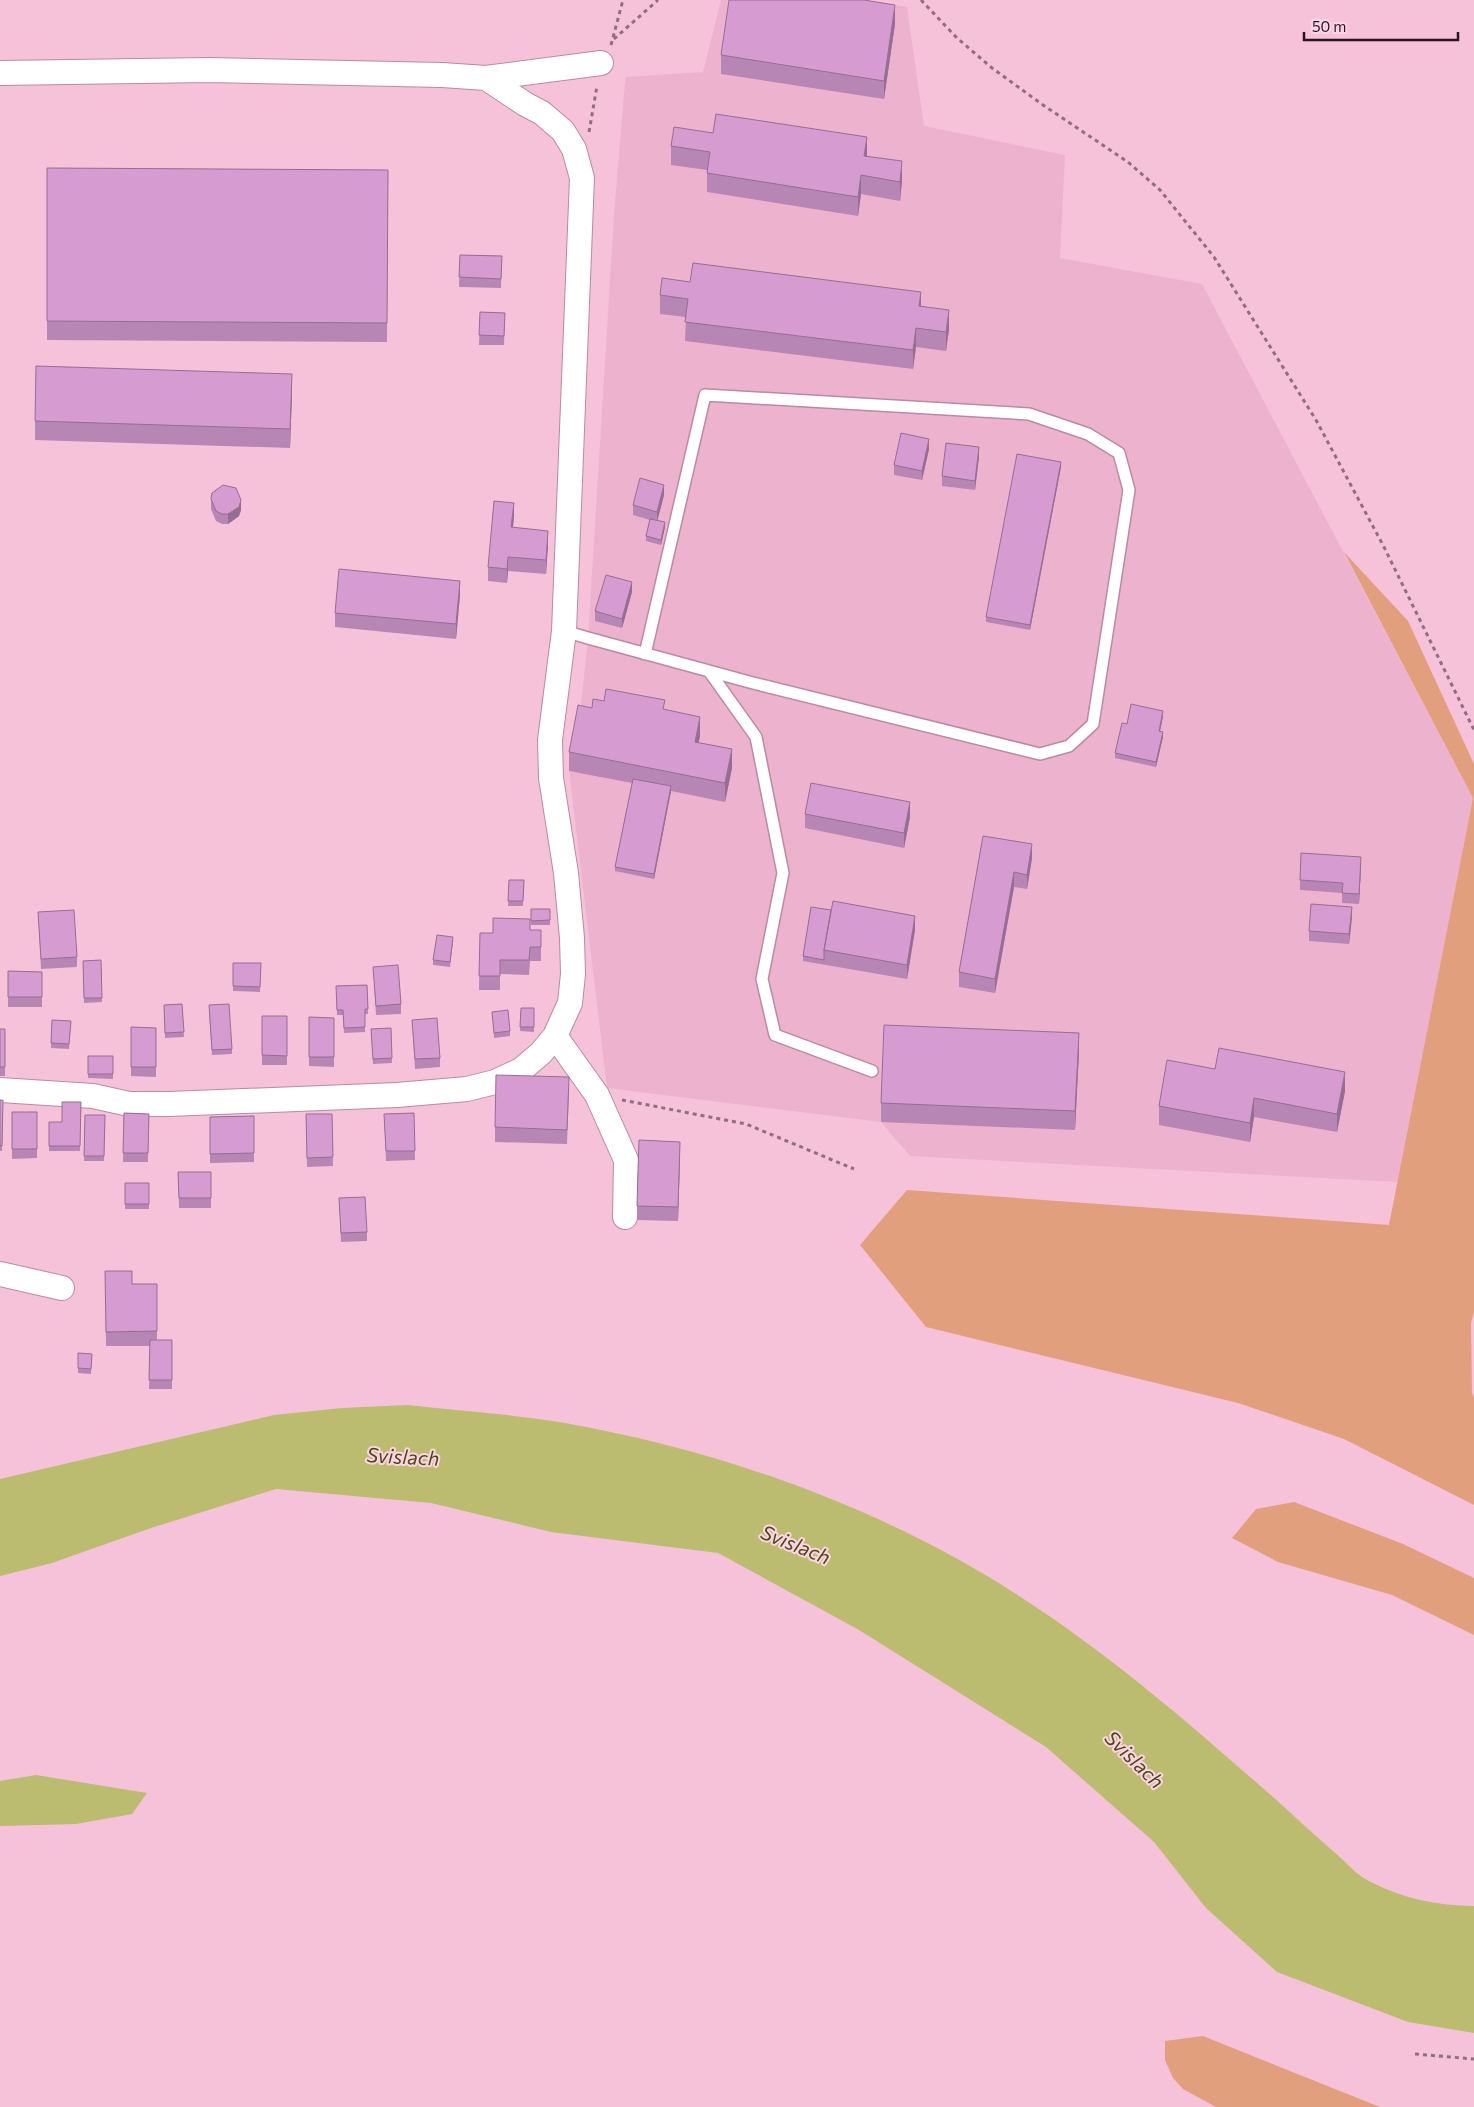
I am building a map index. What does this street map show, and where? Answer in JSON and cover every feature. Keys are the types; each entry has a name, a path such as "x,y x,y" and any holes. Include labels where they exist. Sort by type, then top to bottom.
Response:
{"street":[{"path":"0,73 209,70 442,75 486,78 601,63"},
{"path":"0,1090 93,1096 130,1104 397,1095 467,1088 495,1082 521,1070 541,1053 555,1036 570,1003 573,974 566,873 551,778 550,740 564,630 582,178 574,149 563,130 542,114 486,78"},
{"path":"555,1036 597,1095 626,1160 625,1217"},
{"path":"0,1274 62,1288"}],"lane":[{"path":"564,630 644,654 709,671 1040,754 1068,746 1093,724 1129,490 1119,453 1088,434 1029,414 705,395 644,654"},
{"path":"709,671 756,737 783,873 762,979 776,1036 872,1071"}],"path":[{"path":"588,141 601,63 613,40 623,0"},
{"path":"613,40 658,0"},
{"path":"921,0 957,38 992,68 1135,168 1160,190 1214,257 1316,420 1384,547 1474,730"},
{"path":"597,1095 677,1109 746,1124 854,1169"},
{"path":"1414,2054 1474,2060"}],"shaded area":[{"path":"721,0 859,0 907,7 924,126 1065,155 1060,258 1202,284 1473,798 1398,1182 910,1156 881,1122 607,1088 569,771 579,724 588,638 614,215 625,82 626,77 703,72"},
{"path":"1344,552 1408,621 1474,764 1474,1312 1471,1323 1472,1393 1474,1398 1474,1505 1344,1439 1238,1403 926,1327 860,1245 907,1190 1389,1225 1473,798"},
{"path":"1294,1502 1403,1544 1474,1578 1474,1635 1392,1595 1278,1562 1232,1538 1256,1509"},
{"path":"1203,2036 1380,2107 1216,2107 1183,2089 1173,2078 1165,2060 1165,2041"}],"water":[{"name":"Svislach","path":"408,1405 565,1423 616,1433 716,1459 765,1474 861,1512 908,1533 994,1580 1071,1631 1180,1716 1262,1787 1354,1871 1381,1887 1420,1900 1460,1906 1474,1906 1474,2033 1408,2022 1277,1972 1206,1908 1154,1842 1046,1747 859,1630 718,1553 551,1532 431,1503 276,1489 151,1528 52,1563 0,1576 0,1479 274,1415 342,1408"},
{"path":"36,1775 147,1793 132,1814 76,1824 0,1826 0,1781"}],"building":[{"path":"729,0 864,0 895,5 884,81 721,55"},
{"path":"716,114 867,137 864,156 902,161 900,182 861,175 858,197 707,173 710,152 671,146 674,127 713,133"},
{"path":"47,168 388,170 387,323 47,321"},
{"path":"460,255 502,256 501,279 459,277"},
{"path":"693,263 921,292 919,306 949,310 946,332 916,328 913,350 685,322 688,299 660,295 662,278 690,282"},
{"path":"480,312 505,313 504,336 479,335"},
{"path":"36,366 292,374 290,429 35,421"},
{"path":"901,433 929,439 922,471 894,465"},
{"path":"946,443 979,447 975,481 942,476"},
{"path":"1017,454 1061,462 1030,625 986,617"},
{"path":"640,478 664,485 657,512 633,505"},
{"path":"223,485 236,488 241,500 239,507 228,514 216,511 211,499 212,493"},
{"path":"494,501 514,503 511,527 548,531 546,560 508,557 507,569 488,567"},
{"path":"650,519 665,522 661,540 646,536"},
{"path":"339,569 460,581 456,624 335,613"},
{"path":"606,575 632,582 622,619 595,611"},
{"path":"606,689 665,700 663,709 700,717 695,742 732,749 725,783 569,752 578,705 592,708 593,699 604,701"},
{"path":"1131,704 1163,711 1159,731 1163,732 1156,762 1115,753 1122,723 1127,724"},
{"path":"633,779 671,786 654,874 615,867"},
{"path":"811,783 910,802 904,833 805,814"},
{"path":"983,836 1032,844 1027,875 1014,872 995,979 959,972"},
{"path":"1301,853 1361,857 1359,894 1342,893 1343,883 1300,880"},
{"path":"509,880 524,880 523,901 508,901"},
{"path":"833,901 915,916 907,965 824,950"},
{"path":"1311,904 1352,907 1349,934 1309,931"},
{"path":"811,907 831,910 824,960 803,956"},
{"path":"531,909 550,909 550,920 531,921"},
{"path":"74,910 77,957 41,959 38,912"},
{"path":"493,918 530,919 530,930 541,930 541,947 530,947 529,960 500,960 500,976 479,976 480,933 493,933"},
{"path":"437,935 453,937 450,962 433,960"},
{"path":"101,960 102,998 84,998 83,961"},
{"path":"233,963 261,963 260,987 233,986"},
{"path":"398,965 401,1004 376,1006 373,967"},
{"path":"8,971 42,972 42,997 8,997"},
{"path":"367,985 368,1009 365,1009 365,1027 344,1028 343,1010 337,1010 336,986"},
{"path":"182,1004 184,1032 165,1033 164,1005"},
{"path":"229,1004 232,1049 212,1050 209,1005"},
{"path":"521,1008 534,1008 534,1027 520,1027"},
{"path":"508,1010 510,1031 494,1033 492,1012"},
{"path":"262,1016 287,1016 287,1056 262,1055"},
{"path":"309,1017 334,1018 334,1057 309,1057"},
{"path":"437,1018 440,1058 415,1059 412,1020"},
{"path":"52,1020 71,1021 69,1044 51,1043"},
{"path":"884,1025 1079,1033 1075,1111 881,1103"},
{"path":"131,1027 156,1028 156,1067 131,1067"},
{"path":"391,1028 392,1058 373,1059 371,1029"},
{"path":"0,1029 5,1029 5,1067 0,1067"},
{"path":"1219,1048 1345,1072 1337,1114 1254,1098 1250,1123 1159,1106 1167,1060 1215,1069"},
{"path":"88,1056 113,1056 113,1074 88,1074"},
{"path":"496,1075 569,1077 567,1130 495,1127"},
{"path":"0,1100 3,1100 2,1146 0,1146"},
{"path":"62,1102 81,1102 80,1146 49,1146 49,1122 62,1122"},
{"path":"12,1112 37,1112 37,1149 12,1149"},
{"path":"124,1113 149,1114 148,1153 123,1153"},
{"path":"414,1113 415,1151 386,1151 384,1114"},
{"path":"306,1114 332,1114 333,1157 307,1158"},
{"path":"85,1115 105,1115 104,1156 84,1156"},
{"path":"254,1116 254,1153 210,1154 210,1117"},
{"path":"639,1140 680,1142 678,1207 637,1206"},
{"path":"178,1172 211,1172 211,1198 179,1198"},
{"path":"125,1183 149,1183 149,1204 125,1204"},
{"path":"365,1197 367,1232 341,1233 339,1198"},
{"path":"105,1271 132,1271 132,1284 157,1284 157,1331 106,1332"},
{"path":"150,1340 172,1340 172,1380 149,1380"},
{"path":"78,1353 92,1354 91,1369 78,1368"}]}
